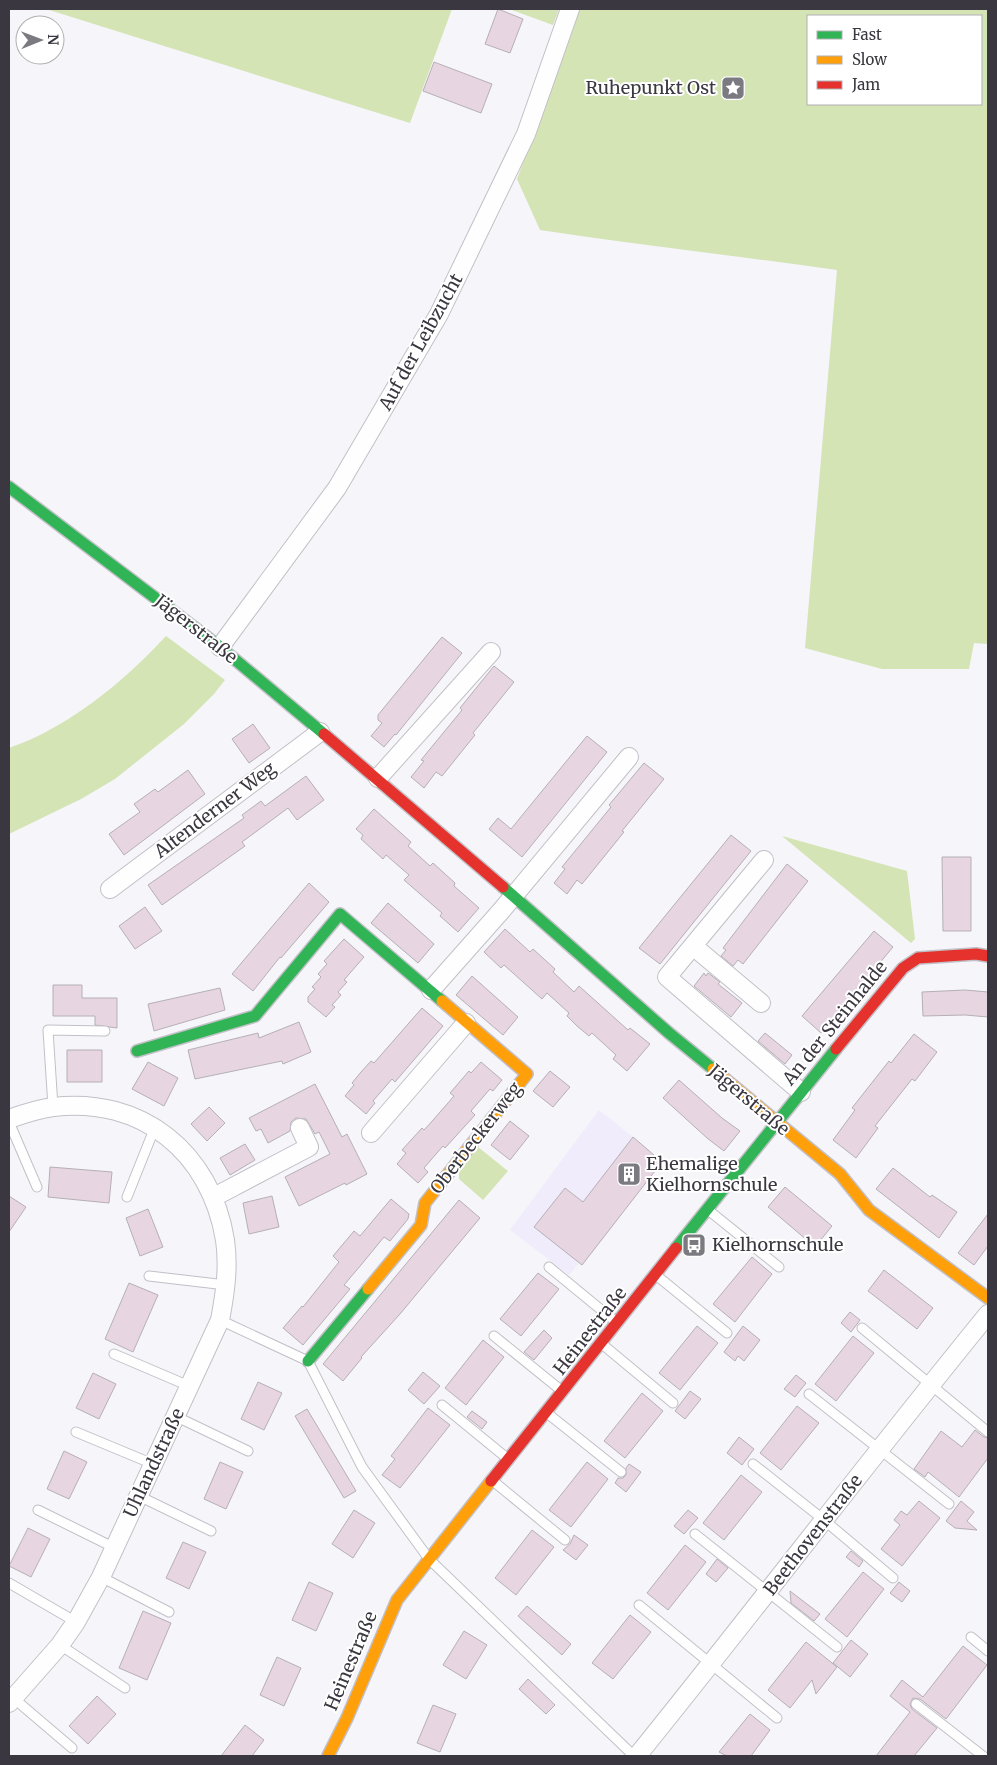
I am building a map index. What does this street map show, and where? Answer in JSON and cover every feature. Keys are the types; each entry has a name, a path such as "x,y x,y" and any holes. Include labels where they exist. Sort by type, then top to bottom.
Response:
{"street":[{"name":"Auf der Leibzucht","path":"220,647 337,488 439,314 526,134 570,9"},
{"name":"Jägerstraße","path":"9,487 220,647 320,732 378,778 662,1027 840,1174 869,1210 988,1298"},
{"path":"378,778 491,652"},
{"name":"Altenderner Weg","path":"110,889 320,732"},
{"path":"431,990 513,896 629,757"},
{"path":"764,860 667,977 801,1092"},
{"name":"Oberbeckerweg","path":"137,1051 255,1016 340,914 527,1074 426,1203 421,1224 308,1361"},
{"path":"693,946 761,1004"},
{"name":"An der Steinhalde","path":"776,1122 903,968 918,958 976,954 988,956"},
{"path":"371,1133 466,1023"},
{"name":"Uhlandstraße","path":"9,1120 32,1111 53,1107 97,1107 126,1113 162,1132 183,1150 195,1164 214,1197 225,1242 226,1285 220,1320 101,1577 76,1622 60,1645 10,1698"},
{"name":"Heinestraße","path":"328,1756 352,1704 380,1633 397,1600 618,1324 776,1122"},
{"path":"214,1197 310,1147 300,1128"},
{"name":"Beethovenstraße","path":"635,1756 712,1664 988,1314"}],"lane":[{"path":"53,1107 48,1030 105,1031"},
{"path":"9,1120 37,1187"},
{"path":"127,1197 162,1132"},
{"path":"707,1209 779,1267"},
{"path":"549,1267 618,1324"},
{"path":"656,1275 727,1332"},
{"path":"149,1276 226,1285"},
{"path":"220,1320 308,1361 362,1468 429,1559 635,1756"},
{"path":"862,1328 988,1432"},
{"path":"494,1336 563,1392"},
{"path":"602,1344 673,1403"},
{"path":"114,1354 189,1386"},
{"path":"809,1394 879,1451 949,1504"},
{"path":"442,1406 510,1460"},
{"path":"547,1413 621,1472"},
{"path":"176,1416 248,1451"},
{"path":"76,1432 153,1464"},
{"path":"752,1464 824,1520 893,1578"},
{"path":"493,1481 565,1540"},
{"path":"139,1496 211,1531"},
{"path":"38,1510 115,1548"},
{"path":"695,1534 837,1647"},
{"path":"101,1577 170,1612"},
{"path":"9,1584 76,1622"},
{"path":"639,1605 776,1718"},
{"path":"971,1637 988,1651"},
{"path":"60,1645 125,1688"},
{"path":"10,1698 72,1748"},
{"path":"916,1704 983,1756"}],"shaded area":[{"path":"599,1110 633,1137 610,1223 613,1226 582,1265 579,1263 569,1275 510,1230"}],"green space":[{"path":"46,9 452,9 410,123"},
{"path":"509,9 559,9 553,25"},
{"path":"579,9 988,9 988,644 974,643 969,669 882,669 805,648 837,270 540,230 517,179"},
{"path":"166,636 225,680 214,694 184,724 115,779 81,799 9,834 9,748 61,724 94,702 139,664"},
{"path":"782,836 907,871 915,939 911,943"},
{"path":"478,1147 508,1171 483,1200 459,1179 459,1168"}],"building":[{"path":"498,9 523,19 510,53 485,44"},
{"path":"434,62 492,84 481,113 423,91"},
{"path":"442,637 462,653 396,735 384,747 371,736 382,723 378,720 378,715"},
{"path":"494,666 514,682 473,733 475,735 442,776 436,772 424,788 411,777 424,761 421,760 462,710 460,708"},
{"path":"253,724 270,748 249,763 232,739"},
{"path":"587,736 607,752 522,857 489,829 498,818 511,829"},
{"path":"644,763 664,779 582,884 577,880 567,894 554,883 565,869 562,867"},
{"path":"188,770 205,794 124,855 109,834 140,812 134,804 155,789 158,792"},
{"path":"306,776 324,800 297,820 288,808 242,842 245,846 162,905 148,885 244,818 242,815 261,801 265,806"},
{"path":"374,809 411,842 408,846 430,866 433,863 455,883 454,886 479,908 458,932 440,916 442,913 404,880 409,875 386,855 383,859 361,839 363,835 356,829"},
{"path":"731,835 751,851 660,964 639,948"},
{"path":"942,857 971,857 971,931 943,931"},
{"path":"787,864 808,881 743,964 738,960 733,966 721,956 726,950 723,948"},
{"path":"309,883 329,902 280,957 253,991 232,974"},
{"path":"388,903 434,944 418,963 371,923"},
{"path":"145,907 162,931 135,949 119,926"},
{"path":"505,929 530,952 533,949 555,969 553,972 574,992 579,986 628,1030 630,1028 650,1044 627,1071 613,1059 616,1055 592,1033 589,1036 577,1026 567,1016 569,1013 547,993 542,999 504,965 501,968 484,952"},
{"path":"874,931 893,947 821,1033 802,1016"},
{"path":"344,939 364,957 344,980 347,982 338,992 341,995 332,1005 335,1007 326,1017 308,1002 308,997 315,989 312,987 321,977 318,974 327,964 324,961"},
{"path":"704,973 706,976 708,973 720,982 718,984 742,1003 731,1017 694,986"},
{"path":"472,976 518,1017 503,1035 456,995"},
{"path":"53,985 82,985 82,998 117,998 117,1028 95,1025 95,1016 53,1016"},
{"path":"220,988 225,1010 154,1031 148,1004"},
{"path":"965,990 988,992 988,1017 965,1015 923,1016 922,992"},
{"path":"422,1008 443,1026 395,1082 392,1079 373,1101 375,1103 366,1114 345,1096 361,1072 371,1061 374,1063"},
{"path":"299,1022 311,1052 283,1064 282,1061 195,1079 188,1050 258,1033 259,1038"},
{"path":"765,1033 792,1055 785,1064 758,1041"},
{"path":"914,1034 937,1052 915,1081 912,1079 875,1126 878,1128 856,1158 833,1140 855,1110 852,1108 889,1061 891,1063"},
{"path":"67,1050 102,1050 102,1082 67,1082"},
{"path":"148,1062 178,1078 164,1106 132,1089"},
{"path":"481,1062 502,1080 493,1091 490,1089 471,1111 475,1115 445,1148 443,1146 424,1168 428,1172 418,1183 397,1164 406,1153 402,1150 422,1128 424,1130 434,1119 454,1096 450,1093 469,1071 471,1073"},
{"path":"550,1071 570,1087 553,1107 533,1091"},
{"path":"679,1080 722,1118 740,1131 724,1151 663,1098"},
{"path":"315,1084 342,1137 347,1134 367,1174 299,1206 285,1177 330,1154 319,1132 315,1134 306,1119 296,1118 291,1122 290,1131 268,1143 261,1129 256,1131 249,1118"},
{"path":"209,1107 225,1123 207,1141 191,1124"},
{"path":"510,1121 529,1136 510,1160 491,1145"},
{"path":"633,1137 662,1162 582,1265 534,1227 565,1188 583,1202"},
{"path":"245,1144 255,1160 230,1175 220,1158"},
{"path":"50,1167 112,1172 109,1203 48,1197"},
{"path":"893,1168 930,1197 932,1195 957,1212 939,1238 876,1189"},
{"path":"785,1187 832,1226 815,1247 768,1207"},
{"path":"9,1196 26,1207 9,1232"},
{"path":"272,1196 279,1227 249,1234 243,1203"},
{"path":"391,1199 409,1214 408,1219 390,1241 384,1237 344,1285 350,1289 303,1345 283,1328 303,1307 339,1262 333,1256 354,1231 360,1236"},
{"path":"459,1200 480,1218 400,1314 361,1357 343,1381 323,1364"},
{"path":"148,1209 163,1247 140,1256 126,1218"},
{"path":"988,1214 988,1246 974,1265 958,1253"},
{"path":"752,1257 772,1274 735,1322 713,1304"},
{"path":"884,1270 933,1308 917,1329 868,1291"},
{"path":"538,1273 559,1289 521,1336 500,1319"},
{"path":"129,1283 158,1295 133,1352 105,1339"},
{"path":"850,1312 860,1320 851,1332 841,1323"},
{"path":"697,1326 718,1343 680,1390 659,1373"},
{"path":"743,1326 760,1340 744,1361 738,1356 735,1361 724,1352"},
{"path":"544,1330 552,1338 534,1360 524,1352"},
{"path":"853,1336 874,1353 836,1401 815,1384"},
{"path":"483,1340 504,1357 466,1405 445,1388"},
{"path":"423,1372 440,1386 424,1404 408,1390"},
{"path":"93,1373 116,1384 99,1419 76,1408"},
{"path":"796,1375 806,1383 795,1397 784,1389"},
{"path":"258,1382 282,1393 264,1430 241,1419"},
{"path":"690,1391 701,1399 685,1419 675,1411"},
{"path":"642,1393 663,1411 625,1458 604,1441"},
{"path":"797,1406 819,1423 781,1470 760,1453"},
{"path":"428,1408 450,1425 400,1488 382,1475 395,1459 391,1456"},
{"path":"307,1409 356,1491 344,1498 295,1416"},
{"path":"472,1411 487,1422 482,1429 467,1417"},
{"path":"975,1430 988,1438 988,1458 959,1497 928,1472 925,1477 914,1469 941,1431 962,1447"},
{"path":"739,1437 754,1449 742,1465 727,1453"},
{"path":"64,1451 87,1462 69,1499 47,1489"},
{"path":"220,1462 243,1472 226,1509 204,1499"},
{"path":"587,1462 608,1479 571,1527 549,1510"},
{"path":"629,1464 641,1472 626,1492 615,1483 618,1478 623,1478 626,1475 626,1468"},
{"path":"741,1475 762,1492 724,1540 703,1523"},
{"path":"919,1501 940,1518 902,1566 881,1549 900,1525 894,1520 901,1511 907,1515"},
{"path":"961,1501 974,1512 967,1521 977,1530 955,1528 946,1521"},
{"path":"354,1510 375,1523 353,1558 332,1544"},
{"path":"688,1510 698,1518 684,1534 674,1526"},
{"path":"28,1528 50,1539 31,1577 9,1566"},
{"path":"532,1530 554,1547 516,1595 495,1578"},
{"path":"574,1535 588,1545 576,1560 563,1550 570,1544"},
{"path":"183,1542 206,1552 189,1589 166,1578"},
{"path":"685,1545 706,1562 668,1610 647,1593"},
{"path":"851,1551 863,1561 859,1567 846,1557"},
{"path":"717,1559 728,1568 716,1582 706,1574"},
{"path":"863,1572 884,1589 847,1637 825,1619"},
{"path":"309,1582 333,1593 316,1631 292,1620"},
{"path":"899,1582 910,1591 902,1602 890,1593"},
{"path":"790,1591 820,1614 814,1621 791,1603"},
{"path":"527,1606 571,1644 562,1655 518,1616"},
{"path":"143,1611 171,1623 147,1680 119,1668"},
{"path":"630,1615 651,1632 613,1679 592,1663"},
{"path":"464,1631 487,1645 466,1679 443,1665"},
{"path":"851,1640 868,1654 850,1677 833,1663"},
{"path":"806,1642 837,1667 816,1694 812,1680 790,1708 768,1690"},
{"path":"963,1646 987,1665 946,1719 920,1699 913,1698 910,1704 912,1709 937,1728 914,1756 876,1756 910,1712 890,1696 902,1680 923,1697"},
{"path":"277,1657 301,1668 284,1706 260,1695"},
{"path":"528,1679 555,1705 546,1714 519,1689"},
{"path":"97,1696 116,1714 88,1744 69,1726"},
{"path":"433,1705 456,1714 440,1752 417,1743"},
{"path":"750,1714 770,1730 751,1756 727,1756 719,1752"},
{"path":"245,1725 264,1740 252,1756 221,1756"}],"traffic: fast":[{"path":"9,487 220,647 324,734"},
{"path":"503,887 669,1033 713,1069"},
{"path":"137,1051 255,1016 340,914 442,1001"},
{"path":"676,1248 836,1049"},
{"path":"308,1361 368,1289"}],"traffic: slow":[{"path":"368,1289 421,1225 425,1203 527,1074 442,1001"},
{"path":"713,1069 840,1174 869,1210 988,1298"},
{"path":"328,1756 347,1718 397,1600 491,1481"}],"traffic: jam":[{"path":"324,734 503,887"},
{"path":"836,1049 903,968 918,958 976,954 988,956"},
{"path":"491,1481 676,1248"}],"place":[{"name":"Ruhepunkt Ost","path":"733,88"},
{"name":"Ehemalige Kielhornschule","path":"629,1174"},
{"name":"Kielhornschule","path":"694,1245"}]}
